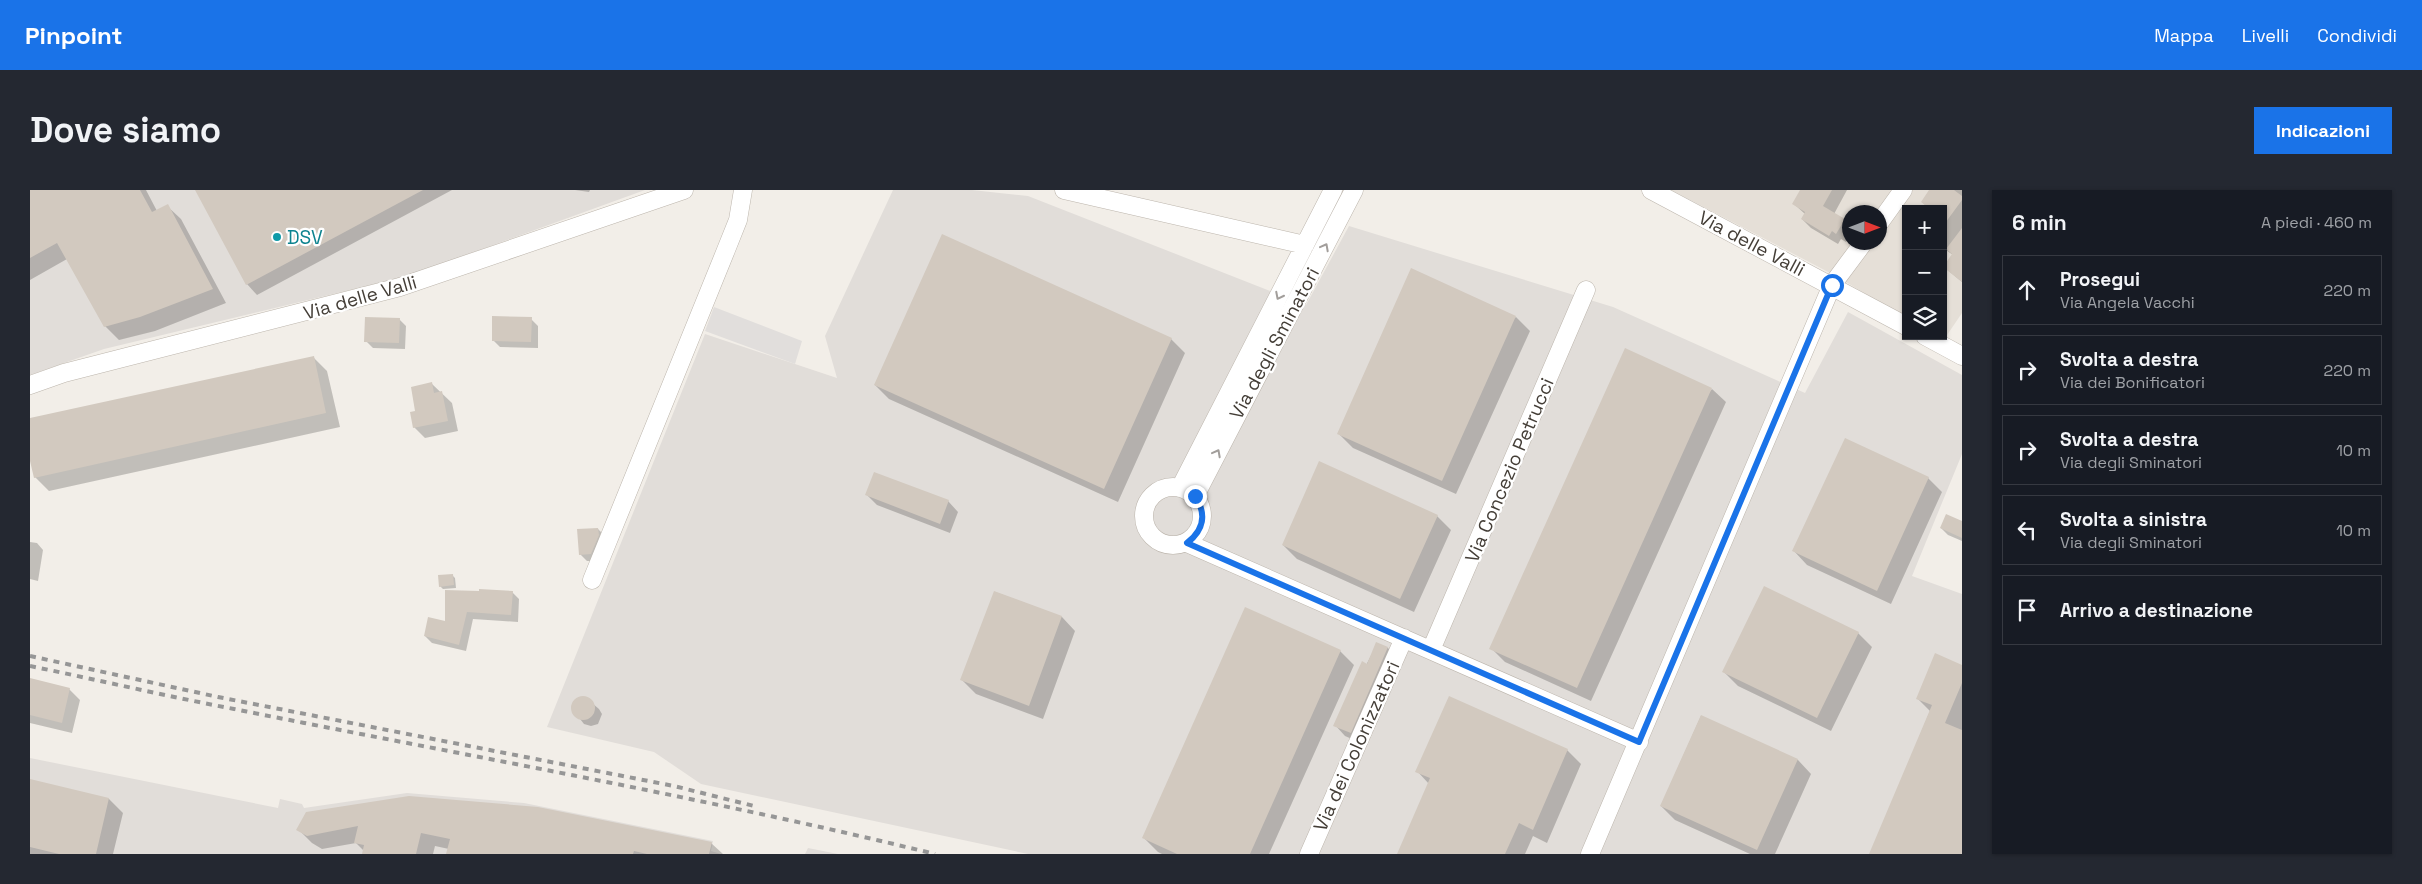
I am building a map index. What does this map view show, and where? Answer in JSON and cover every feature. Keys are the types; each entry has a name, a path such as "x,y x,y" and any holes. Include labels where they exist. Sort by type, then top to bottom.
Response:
{"street":[{"name":"Via delle Valli","path":"30,386 64,373 400,287 684,190"},
{"path":"592,580 738,220 743,190"},
{"path":"1064,190 1305,245"},
{"name":"Via degli Sminatori","path":"1187,492 1333,190"},
{"name":"Via degli Sminatori","path":"1187,492 1354,190"},
{"name":"Via delle Valli","path":"1652,190 1902,324"},
{"path":"1887,212 1903,190"},
{"path":"1590,854 1832,285 1858,250"},
{"name":"Via Concezio Petrucci","path":"1431,650 1586,290"},
{"path":"1932,340 1962,356"},
{"path":"1170,487 1187,492 1200,504 1202,522 1194,538 1187,543 1177,546 1167,545 1158,541 1150,534 1144,515 1152,496 1160,490 1170,487"},
{"path":"1187,543 1639,742"},
{"name":"Via dei Colonizzatori","path":"1308,854 1404,638"}],"shaded area":[{"path":"30,190 645,190 408,276 104,349 30,375"},
{"path":"893,190 972,190 1028,196 1306,305 1349,226 1613,307 1805,393 1848,312 1962,375 1962,454 1912,576 1962,594 1962,854 1028,854 701,784 654,752 547,727 705,334 837,378 825,336"},
{"path":"1671,190 1962,190 1962,313 1947,335 1947,205 1902,205 1902,316 1834,275"},
{"path":"714,307 802,341 795,364 705,331"},
{"path":"30,758 278,808 280,799 302,804 304,808 407,793 524,803 713,841 711,851 721,854 30,854"},
{"path":"808,848 838,854 805,854"}],"building":[{"path":"30,190 140,190 152,212 168,204 213,289 140,317 104,327 57,243 30,258"},
{"name":"DSV","path":"195,190 423,190 246,285"},
{"path":"1800,190 1832,190 1823,206 1842,217 1842,224 1836,234 1832,231 1829,236 1801,219 1805,212 1792,204"},
{"path":"1929,190 1954,190 1962,196 1962,200 1947,221 1947,205 1925,205 1921,202"},
{"path":"1962,228 1962,282 1947,270 1947,261 1952,254 1947,248"},
{"path":"942,234 1172,338 1104,489 874,385"},
{"path":"1411,268 1516,316 1442,481 1337,434"},
{"path":"492,316 532,317 531,342 492,341"},
{"path":"365,317 400,318 399,343 364,342"},
{"path":"1625,348 1712,388 1577,688 1489,649"},
{"path":"314,356 326,413 34,478 30,461 30,418"},
{"path":"432,382 434,393 442,391 448,421 413,428 410,412 415,411 411,387"},
{"path":"1845,438 1929,477 1877,591 1792,551"},
{"path":"1319,461 1438,515 1400,599 1282,545"},
{"path":"874,472 949,500 940,524 865,495"},
{"path":"1946,514 1962,521 1962,538 1940,528"},
{"path":"598,528 599,535 591,554 579,555 577,529"},
{"path":"453,574 454,585 439,587 438,575"},
{"path":"1764,586 1859,632 1817,718 1722,672"},
{"path":"479,589 513,591 511,615 467,612 459,645 424,636 428,617 445,621 445,590 479,591"},
{"path":"994,591 1062,616 1029,706 960,680"},
{"path":"1245,607 1341,650 1250,854 1177,854 1142,838"},
{"path":"1376,642 1388,647 1351,733 1333,726 1362,661 1367,664"},
{"path":"1935,653 1962,665 1962,683 1945,723 1962,730 1962,854 1869,854 1932,705 1916,699"},
{"path":"30,678 70,688 62,723 30,715"},
{"path":"583,696 588,697 594,703 594,713 588,719 583,720 578,719 572,713 571,708 572,703 578,697"},
{"path":"1449,696 1568,749 1533,830 1519,823 1505,854 1397,854 1430,778 1415,772"},
{"path":"1701,715 1798,759 1757,850 1660,806"},
{"path":"30,779 109,798 96,854 59,854 30,847"},
{"path":"409,796 538,807 712,842 709,854 647,854 634,851 633,854 446,854 450,839 421,833 416,854 362,854 364,845 354,843 358,826 307,836 296,830 306,812"}],"railway":[{"path":"30,656 218,697 674,786 754,806"},
{"path":"30,666 208,704 673,795 935,854"}],"place":[{"name":"DSV","path":"277,237"}],"route":[{"path":"1195,496 1200,504 1202,522 1194,538 1187,543 1639,742 1832,285"}]}
